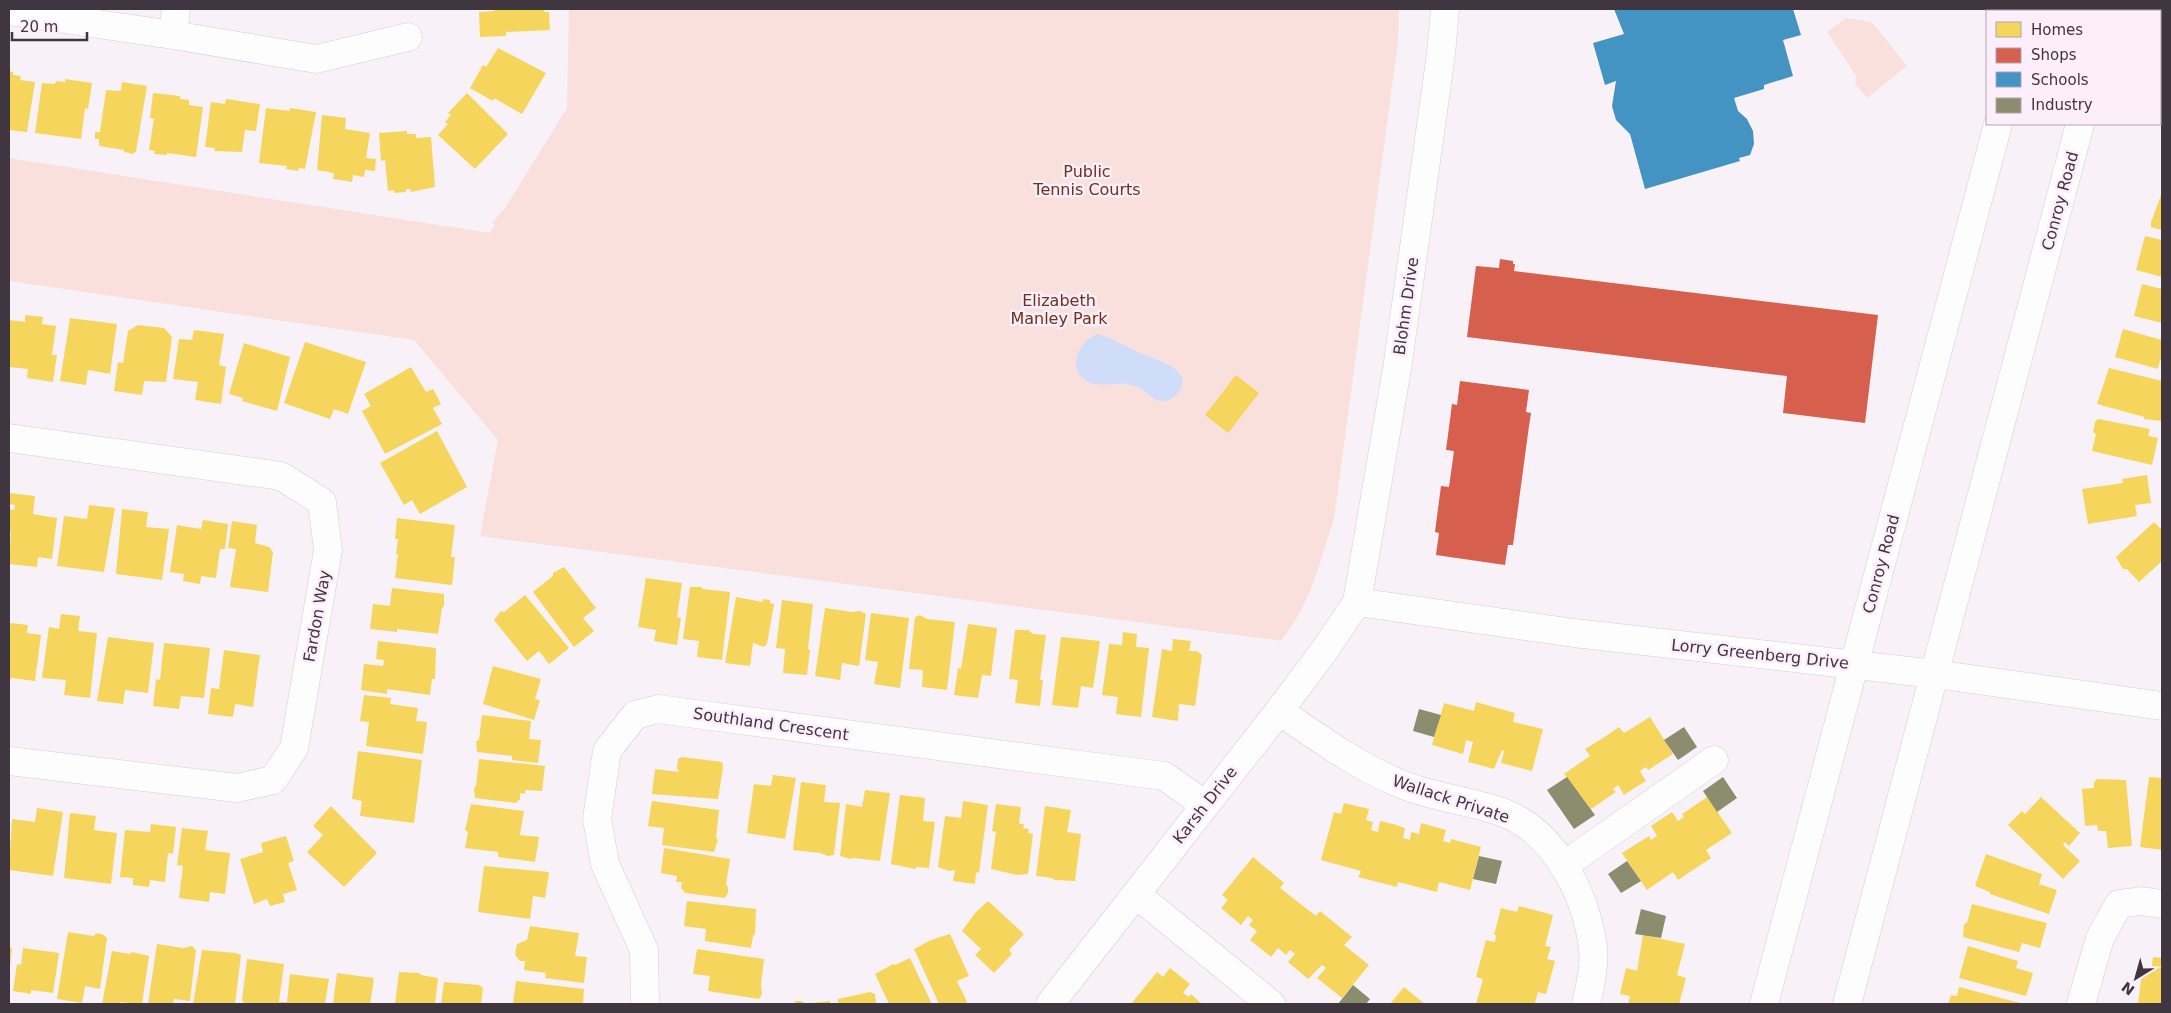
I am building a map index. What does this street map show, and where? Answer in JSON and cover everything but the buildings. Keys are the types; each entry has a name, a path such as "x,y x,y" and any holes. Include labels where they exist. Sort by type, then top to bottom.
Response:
{"street":[{"name":"Blohm Drive","path":"1357,602 1398,363 1441,54 1445,9"},
{"path":"9,11 174,22 316,59 408,37"},
{"name":"Conroy Road","path":"1764,1004 1998,125"},
{"name":"Conroy Road","path":"1847,1004 2080,125"},
{"name":"Fardon Way","path":"9,438 281,476 322,502 328,550 294,748 273,780 237,788 9,761"},
{"name":"Lorry Greenberg Drive","path":"1357,602 1574,633 1935,674 2162,706"},
{"name":"Karsh Drive","path":"1050,1004 1137,895 1204,804 1279,711 1324,652 1357,602"},
{"name":"Southland Crescent","path":"645,1004 644,950 606,864 597,819 607,751 635,715 658,709 1164,776 1204,804"},
{"name":"Wallack Private","path":"1279,711 1359,764 1397,783 1503,812 1525,824 1544,839 1573,881 1593,949 1591,978 1586,1004"},
{"path":"1563,866 1714,760"},
{"path":"1137,895 1271,1004"},
{"path":"2081,1004 2100,938 2119,904 2142,901 2162,904"}],"green space":[{"name":"Elizabeth Manley Park","path":"569,9 1399,9 1398,42 1334,519 1307,598 1300,613 1281,641 480,536 498,440 414,340 9,281 9,158 490,233 495,224 492,223 505,208 567,108"},
{"path":"1846,18 1872,22 1907,66 1867,98 1855,84 1856,76 1827,32"}],"water":[{"path":"1097,334 1173,367 1182,378 1182,386 1177,394 1168,400 1161,401 1142,389 1128,384 1102,385 1084,379 1076,367 1076,360 1081,348 1091,337"}],"park label":[{"name":"Public Tennis Courts","path":"1087,180"}]}
